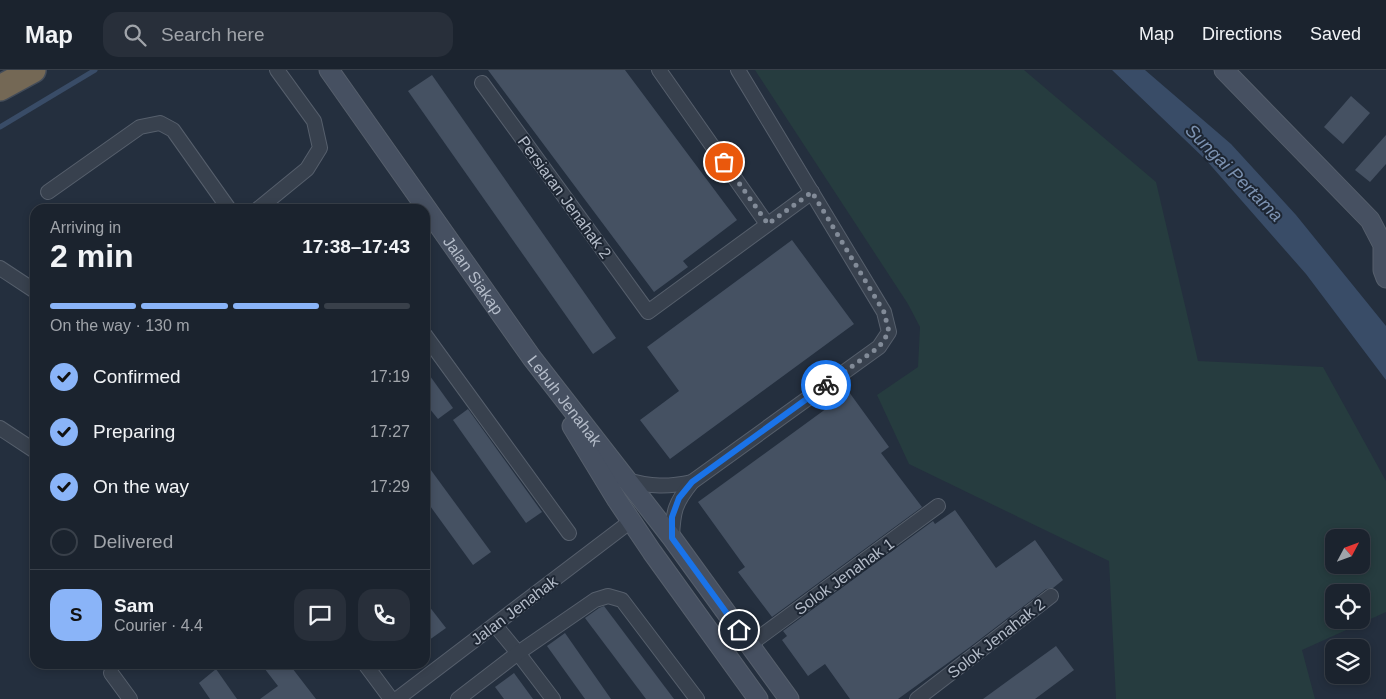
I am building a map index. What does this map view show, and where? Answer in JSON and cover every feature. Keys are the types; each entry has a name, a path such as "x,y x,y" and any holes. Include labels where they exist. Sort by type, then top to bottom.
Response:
{"highway":[{"path":"0,77 11,70"},
{"path":"0,88 33,70"}],"street":[{"path":"264,204 307,170 320,148 314,121 276,70"},
{"name":"Jalan Siakap","path":"329,70 424,204"},
{"path":"659,70 768,224 812,192"},
{"path":"672,538 672,517 679,498 692,482 879,347 889,332 884,312 738,70"},
{"path":"1224,70 1370,220 1382,245 1383,270 1386,278"},
{"name":"Persiaran Jenahak 2","path":"482,84 648,312 768,224"},
{"path":"48,192 140,127 160,123 173,130 225,204"},
{"name":"Jalan Siakap","path":"430,213 532,358"},
{"path":"0,268 30,289"},
{"path":"430,342 569,533"},
{"name":"Lebuh Jenahak","path":"532,358 672,538 789,699"},
{"name":"Lebuh Jenahak","path":"532,358 617,500 676,587 758,699"},
{"path":"0,428 30,448"},
{"path":"627,480 659,487 692,482"},
{"name":"Solok Jenahak 1","path":"749,645 938,506"},
{"name":"Jalan Jenahak","path":"397,699 631,521"},
{"path":"458,699 518,653 595,600 608,596 622,600 696,699"},
{"name":"Solok Jenahak 2","path":"918,699 1051,596"},
{"path":"494,625 553,699"},
{"path":"370,669 391,699"},
{"path":"111,673 130,699"}],"green space":[{"path":"755,70 1024,70 1156,182 1198,361 1323,367 1386,481 1386,612 1370,619 1370,584 1325,584 1325,629 1348,629 1302,650 1315,699 1116,699 1109,561 909,464 877,395 918,367 920,327 908,304"}],"water":[{"name":"Sungai Pertama","path":"1112,70 1145,70 1231,144 1296,215 1386,326 1386,380 1306,274 1206,160"}],"building":[{"path":"488,70 625,70 737,220 683,261 688,267 654,292"},
{"path":"432,75 616,338 593,354 408,91"},
{"path":"1351,96 1370,113 1343,144 1324,127"},
{"path":"1386,135 1386,164 1370,182 1355,170"},
{"path":"792,240 854,324 670,459 640,420 679,391 647,347"},
{"path":"430,376 453,408 438,419 430,409"},
{"path":"849,392 889,447 881,453 922,507 772,617 738,572 745,567 698,502"},
{"path":"468,409 542,512 526,523 453,420"},
{"path":"430,469 491,552 473,565 430,506"},
{"path":"955,510 996,568 1035,540 1063,580 1053,588 1046,589 898,699 850,699 825,664 808,676 782,640 787,636 783,631 933,521 935,524"},
{"path":"604,606 674,699 646,699 585,618"},
{"path":"430,607 446,628 430,639"},
{"path":"565,633 611,699 585,699 547,646"},
{"path":"1056,646 1074,670 1035,699 983,699"},
{"path":"216,669 237,699 210,699 199,683"},
{"path":"265,669 293,669 316,699 260,699 278,686"},
{"path":"514,673 533,699 504,699 495,687"}],"waterway":[{"path":"0,127 95,70"}],"way so far":[{"path":"724,162 768,224 812,192 884,312 889,332 879,347 826,385"}],"route":[{"path":"739,630 672,538 672,517 679,498 692,482 826,385"}]}
